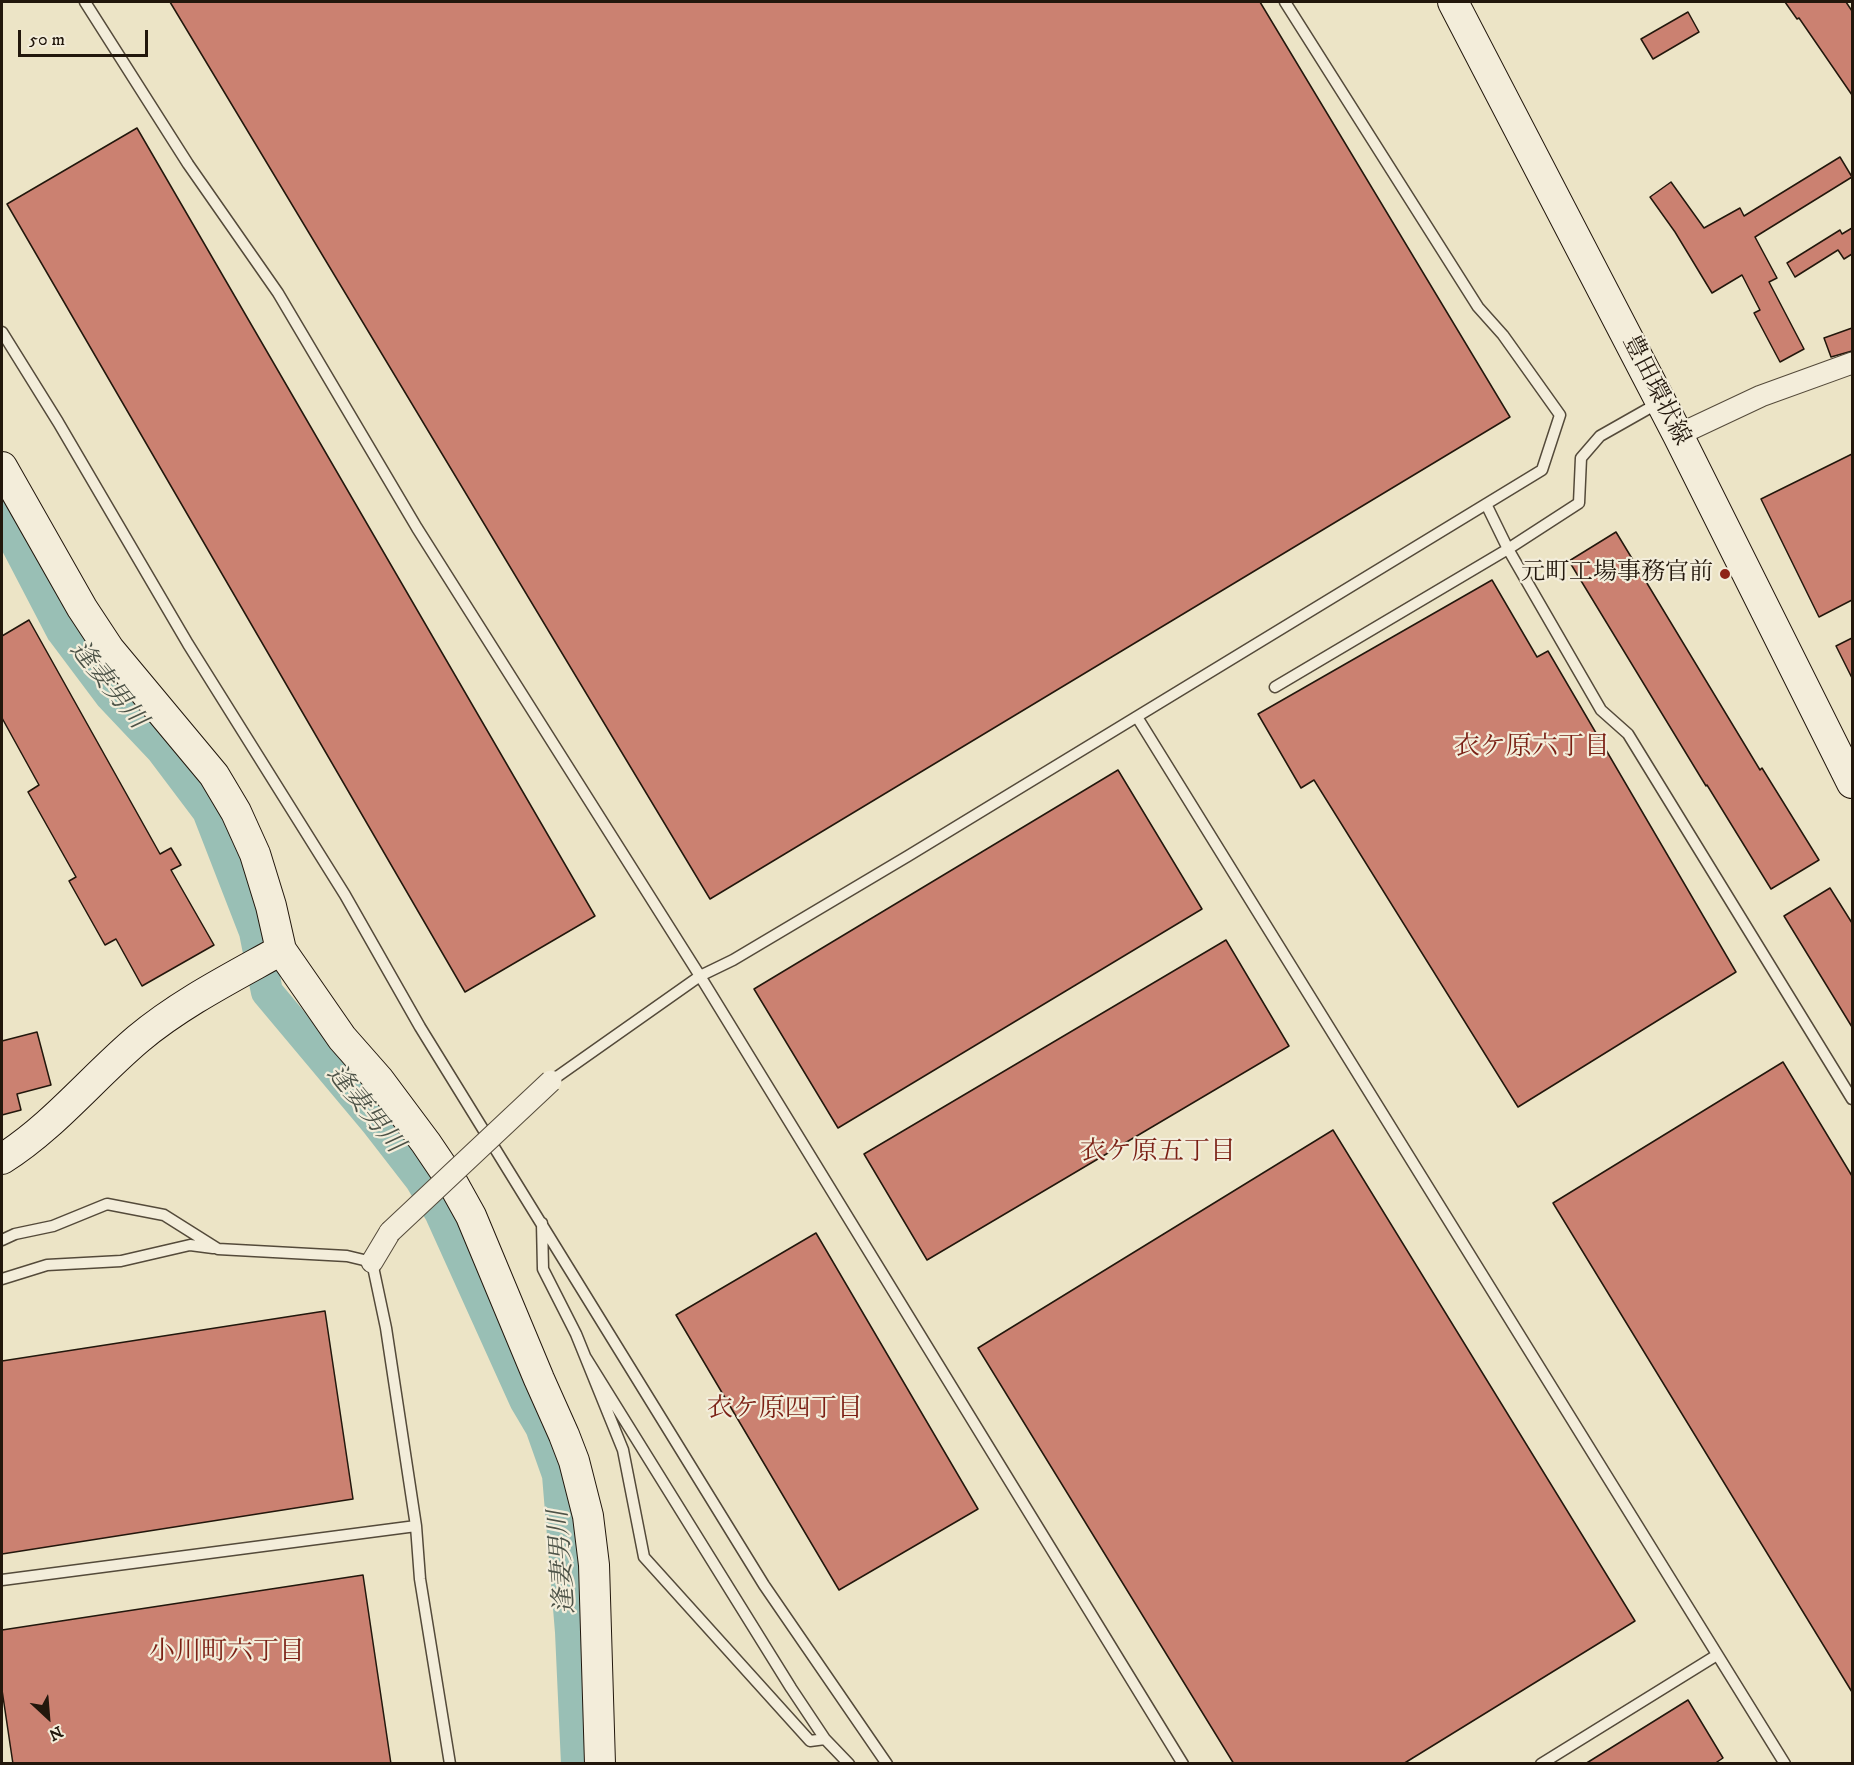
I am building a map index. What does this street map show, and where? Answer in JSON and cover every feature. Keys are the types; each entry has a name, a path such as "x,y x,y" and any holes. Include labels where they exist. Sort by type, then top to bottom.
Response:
{"street":[{"name":"豊田環状線","path":"1453,2 1678,435 1852,783"},
{"path":"1678,435 1761,396 1852,363"},
{"path":"2,467 82,608 109,650 214,775 236,812 255,854 271,906 266,958 379,1080 451,1180 479,1235 564,1435 574,1461 588,1516 594,1565 600,1764"},
{"path":"2,1159 27,1144 139,1038 212,989 266,958"},
{"path":"372,1262 390,1232 550,1081"}],"lane":[{"path":"84,2 188,164 278,293 417,528 700,976 1183,1764"},
{"path":"550,1081 700,976 733,960 795,923 1542,470 1560,415 1503,335 1478,307 1284,2"},
{"path":"2,332 58,422 188,644 345,895 420,1027 764,1585 887,1764"},
{"path":"1275,687 1508,549 1580,503 1581,458 1600,436 1660,402"},
{"path":"1486,504 1508,549 1601,710 1628,734 1852,1100"},
{"path":"1137,717 1785,1764"},
{"path":"2,1240 15,1234 53,1226 107,1204 164,1215 218,1249"},
{"path":"542,1223 543,1269 576,1334 623,1450 644,1557 810,1741 825,1739"},
{"path":"2,1279 47,1265 121,1262 190,1245 218,1249 347,1256 372,1262 386,1328 416,1526 420,1579 450,1764"},
{"path":"586,1358 779,1669 825,1739 849,1764"},
{"path":"2,1580 416,1526"},
{"path":"1541,1764 1717,1655"}],"building":[{"path":"170,2 1260,2 1510,417 710,899"},
{"path":"1785,2 1846,2 1852,11 1852,95 1799,18 1797,19"},
{"path":"1688,12 1699,32 1653,59 1641,39"},
{"path":"137,128 595,916 465,992 7,204"},
{"path":"1840,157 1852,177 1755,237 1777,278 1769,282 1804,349 1780,362 1754,313 1760,310 1742,275 1712,293 1675,232 1650,197 1671,182 1704,228 1740,208 1744,216"},
{"path":"1852,228 1852,254 1844,259 1838,250 1795,277 1787,263 1840,230 1842,234"},
{"path":"1852,328 1852,351 1831,357 1824,338"},
{"path":"1852,454 1852,600 1819,617 1761,499"},
{"path":"1616,532 1760,770 1762,768 1819,860 1771,889 1569,561"},
{"path":"1492,580 1537,657 1548,651 1736,972 1518,1107 1314,780 1301,788 1258,714"},
{"path":"29,620 160,854 171,848 181,865 171,870 214,945 142,986 116,939 105,945 69,881 76,877 28,792 39,785 2,718 2,636"},
{"path":"1852,638 1852,678 1836,646"},
{"path":"1118,770 1202,909 838,1128 754,989"},
{"path":"1830,888 1852,923 1852,1027 1784,916"},
{"path":"1226,940 1289,1046 927,1260 864,1154"},
{"path":"37,1032 51,1085 17,1094 21,1110 2,1115 2,1041"},
{"path":"1783,1062 1852,1176 1852,1692 1553,1203"},
{"path":"1333,1130 1635,1621 1403,1764 1234,1764 978,1348"},
{"path":"816,1233 978,1509 839,1590 676,1315"},
{"path":"325,1311 353,1499 2,1554 2,1361"},
{"path":"363,1575 391,1764 13,1764 2,1690 2,1630"},
{"path":"1688,1700 1723,1758 1714,1764 1585,1764"}],"waterway":[{"name":"逢妻男川","path":"2,516 62,631 110,695 162,750 208,811 255,932 267,992 376,1122 421,1180 440,1212 525,1400 541,1427 558,1475 571,1632 577,1764"}],"place":[{"name":"元町工場事務官前","path":"1725,574"}],"district":[{"name":"衣ケ原六丁目","path":"1532,749"},
{"name":"衣ケ原五丁目","path":"1158,1154"},
{"name":"衣ケ原四丁目","path":"785,1411"},
{"name":"小川町六丁目","path":"227,1654"}]}
